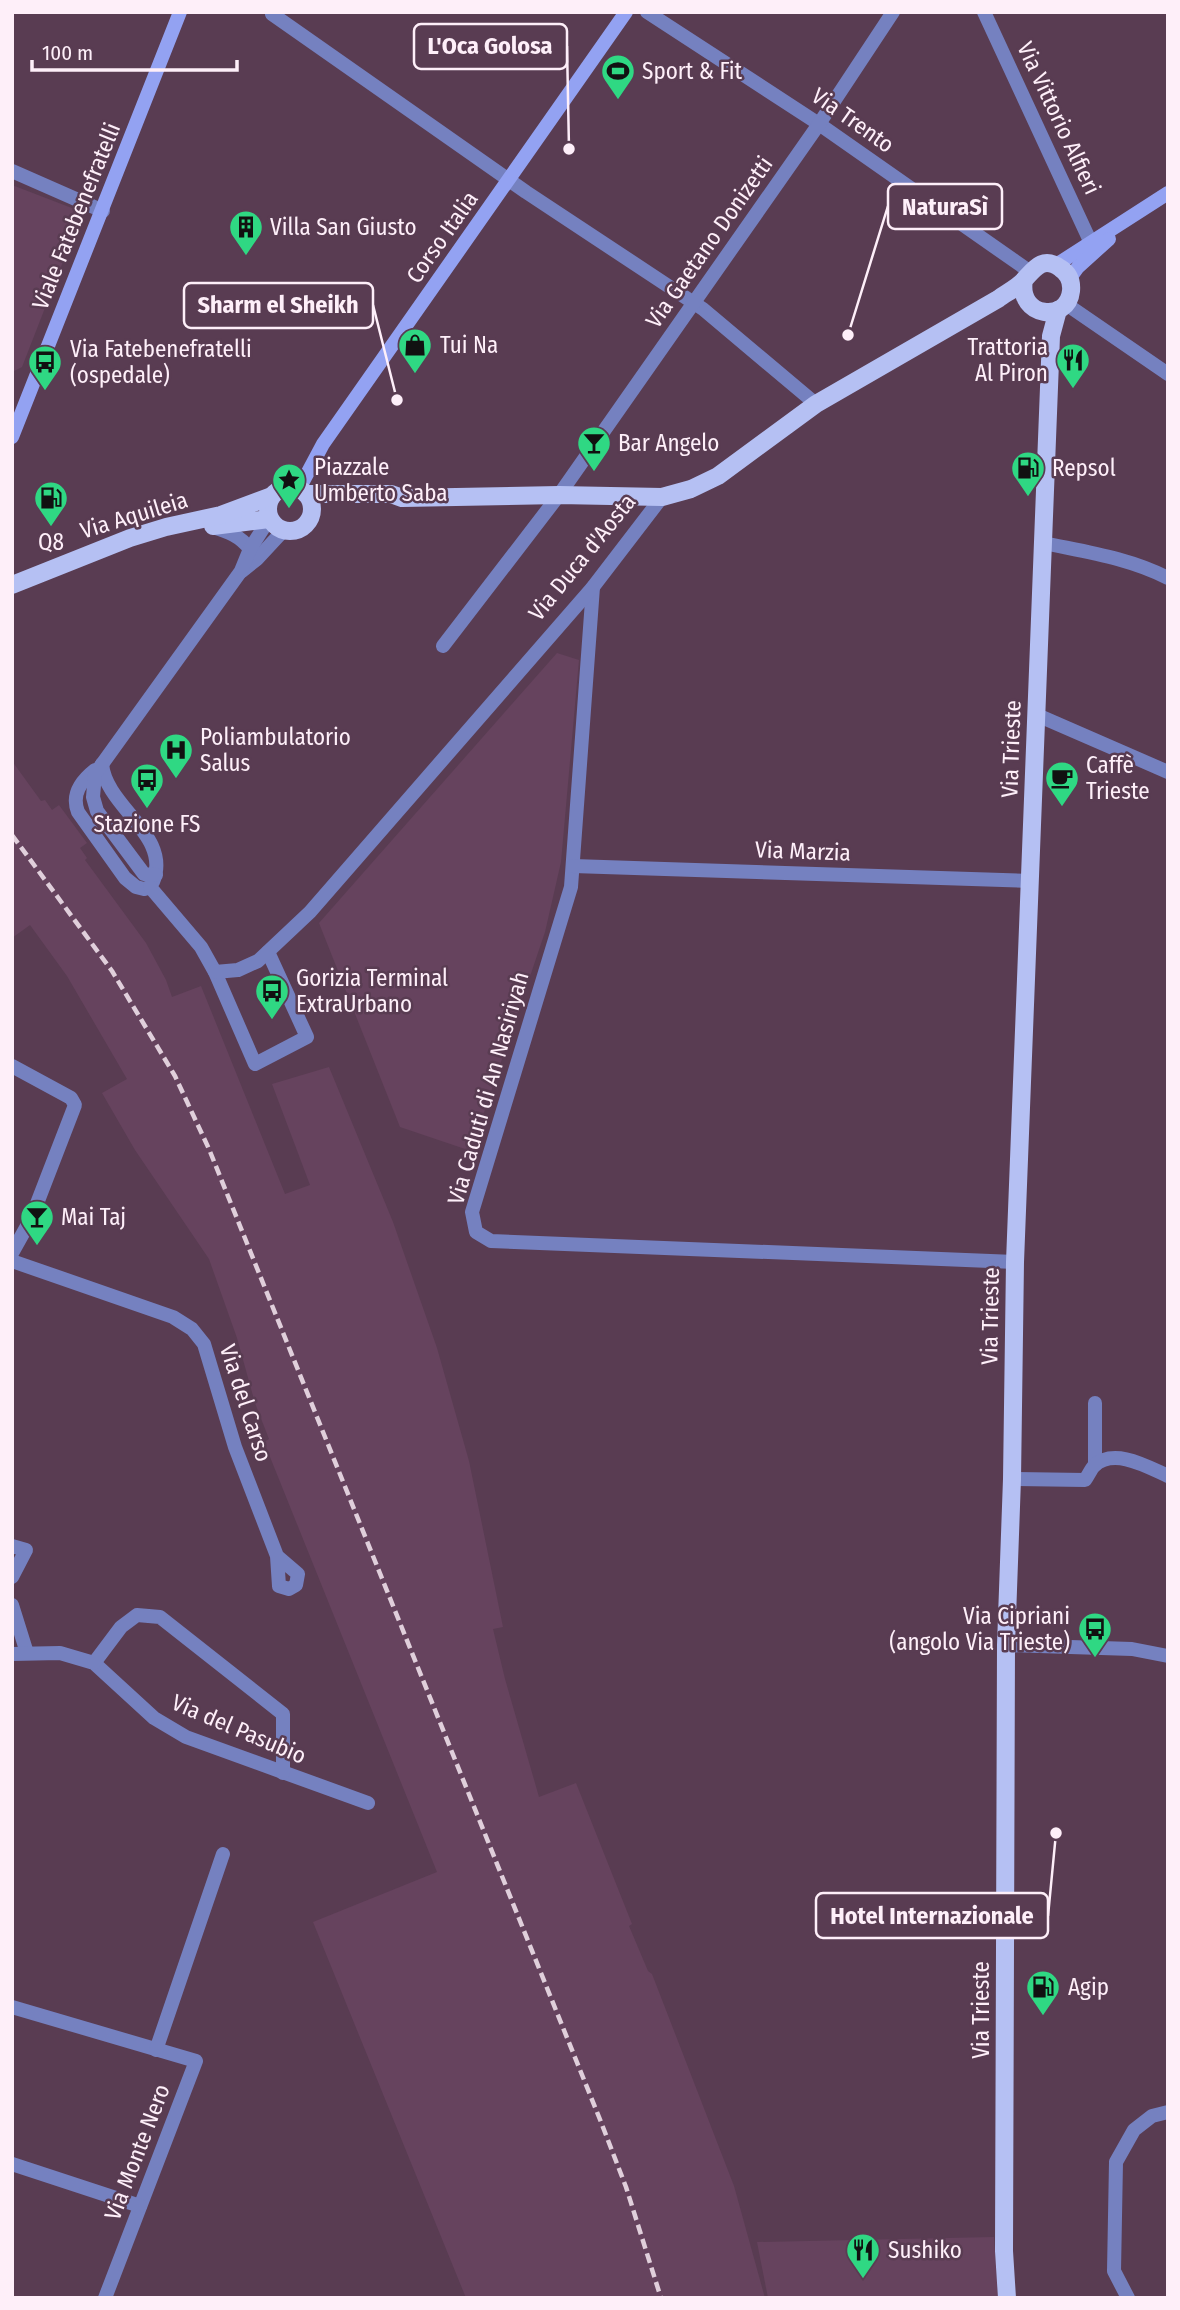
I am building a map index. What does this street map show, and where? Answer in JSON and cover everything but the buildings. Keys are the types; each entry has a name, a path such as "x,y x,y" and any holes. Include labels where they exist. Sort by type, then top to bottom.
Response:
{"main road":[{"name":"Viale Fatebenefratelli","path":"12,437 180,12"},
{"name":"Corso Italia","path":"306,498 329,436 626,12"},
{"name":"Via Duca d'Aosta","path":"662,498 691,489 718,476 816,404 1026,282 1037,266 1056,265 1167,194"},
{"name":"Via Duca d'Aosta","path":"1070,278 1078,267 1130,219"},
{"path":"1026,282 1028,303 1055,309 1070,296 1072,287 1070,278 1056,265"},
{"name":"Via Trieste","path":"1007,2298 1004,2251 1006,1645 1015,1262 1051,336 1055,309"},
{"path":"306,498 310,520 303,527 294,532 283,531 269,519 268,503 272,496 283,488 327,505 391,502 402,498 559,495 662,498"},
{"name":"Via Aquileia","path":"12,584 130,538 221,515 272,496"},
{"path":"211,527 269,519"},
{"name":"Via Aquileia","path":"12,596 52,577 136,545 211,527"}],"street":[{"name":"Via Trento","path":"647,12 819,124 1026,282"},
{"name":"Via Gaetano Donizetti","path":"443,646 559,495 819,124 893,12"},
{"name":"Via Vittorio Alfieri","path":"984,12 1091,243"},
{"path":"273,13 510,180 694,304 816,404"},
{"path":"12,171 103,211"},
{"path":"1055,309 1168,374"},
{"name":"Via Duca d'Aosta","path":"215,972 237,970 258,961 310,912 593,587 662,498"},
{"path":"268,951 307,1037 255,1065 215,972 201,947 97,811 92,791 95,775 102,764 241,571 250,549 269,519"},
{"path":"211,527 243,539 250,549"},
{"path":"241,571 257,559 283,531"},
{"path":"1044,542 1146,567 1168,578"},
{"name":"Via Caduti di An Nasiriyah","path":"593,587 573,866 566,908 472,1212 476,1232 491,1241 1015,1262"},
{"path":"1037,715 1168,772"},
{"path":"102,764 102,772 110,787 153,847 153,881"},
{"name":"Via Marzia","path":"573,866 1031,881"},
{"path":"12,1066 71,1098 75,1105 31,1219 12,1253"},
{"name":"Via del Carso","path":"12,1261 173,1317 192,1329 204,1344 235,1447 277,1556"},
{"path":"1012,1479 1086,1480 1095,1465 1095,1403"},
{"path":"1095,1465 1114,1458 1133,1461 1168,1476"},
{"path":"12,1546 26,1550 12,1577"},
{"name":"Via del Pasubio","path":"12,1605 20,1653 60,1653 93,1663 153,1718 186,1737 368,1804"},
{"path":"93,1663 121,1627 137,1615 160,1617 283,1714 283,1773"},
{"path":"1006,1645 1132,1649 1168,1657"},
{"name":"Via Monte Nero","path":"156,2050 223,1854"},
{"name":"Via Monte Nero","path":"12,2007 196,2061 105,2298"},
{"path":"1128,2298 1114,2272 1116,2162 1134,2130 1152,2116 1168,2112"},
{"path":"12,2164 140,2206"}],"shaded area":[{"path":"12,185 77,210 80,218 22,367 14,371 12,376"},
{"path":"557,653 579,660 561,862 545,932 471,1151 400,1127 319,923"},
{"path":"12,761 41,801 45,800 52,810 59,805 87,843 80,848 87,858 85,860 146,943 172,997 201,986 285,1194 310,1185 272,1084 329,1067 393,1222 437,1348 469,1461 503,1627 493,1629 539,1797 576,1783 632,1924 629,1926 648,1971 652,1974 734,2186 765,2298 466,2298 313,1922 437,1872 264,1442 269,1439 209,1259 135,1150 102,1093 127,1079 67,976 30,925 12,938"},
{"path":"994,2237 998,2298 768,2298 757,2242"}],"railway":[{"path":"12,835 112,971 175,1076 209,1149 601,2122 626,2187 661,2298"}],"place":[{"name":"Sport & Fit","path":"618,101"},
{"name":"L'Oca Golosa","path":"569,149"},
{"name":"Villa San Giusto","path":"246,257"},
{"name":"NaturaSì","path":"848,335"},
{"name":"Tui Na","path":"415,375"},
{"name":"Trattoria Al Piron","path":"1073,390"},
{"name":"Via Fatebenefratelli (ospedale)","path":"45,392"},
{"name":"Sharm el Sheikh","path":"397,400"},
{"name":"Bar Angelo","path":"594,473"},
{"name":"Repsol","path":"1028,498"},
{"name":"Piazzale Umberto Saba","path":"289,510"},
{"name":"Q8","path":"51,528"},
{"name":"Poliambulatorio Salus","path":"176,780"},
{"name":"Caffè Trieste","path":"1062,808"},
{"name":"Stazione FS","path":"147,810"},
{"name":"Gorizia Terminal ExtraUrbano","path":"272,1021"},
{"name":"Mai Taj","path":"37,1247"},
{"name":"Via Cipriani (angolo Via Trieste)","path":"1095,1659"},
{"name":"Hotel Internazionale","path":"1056,1833"},
{"name":"Agip","path":"1043,2017"},
{"name":"Sushiko","path":"863,2280"}]}
